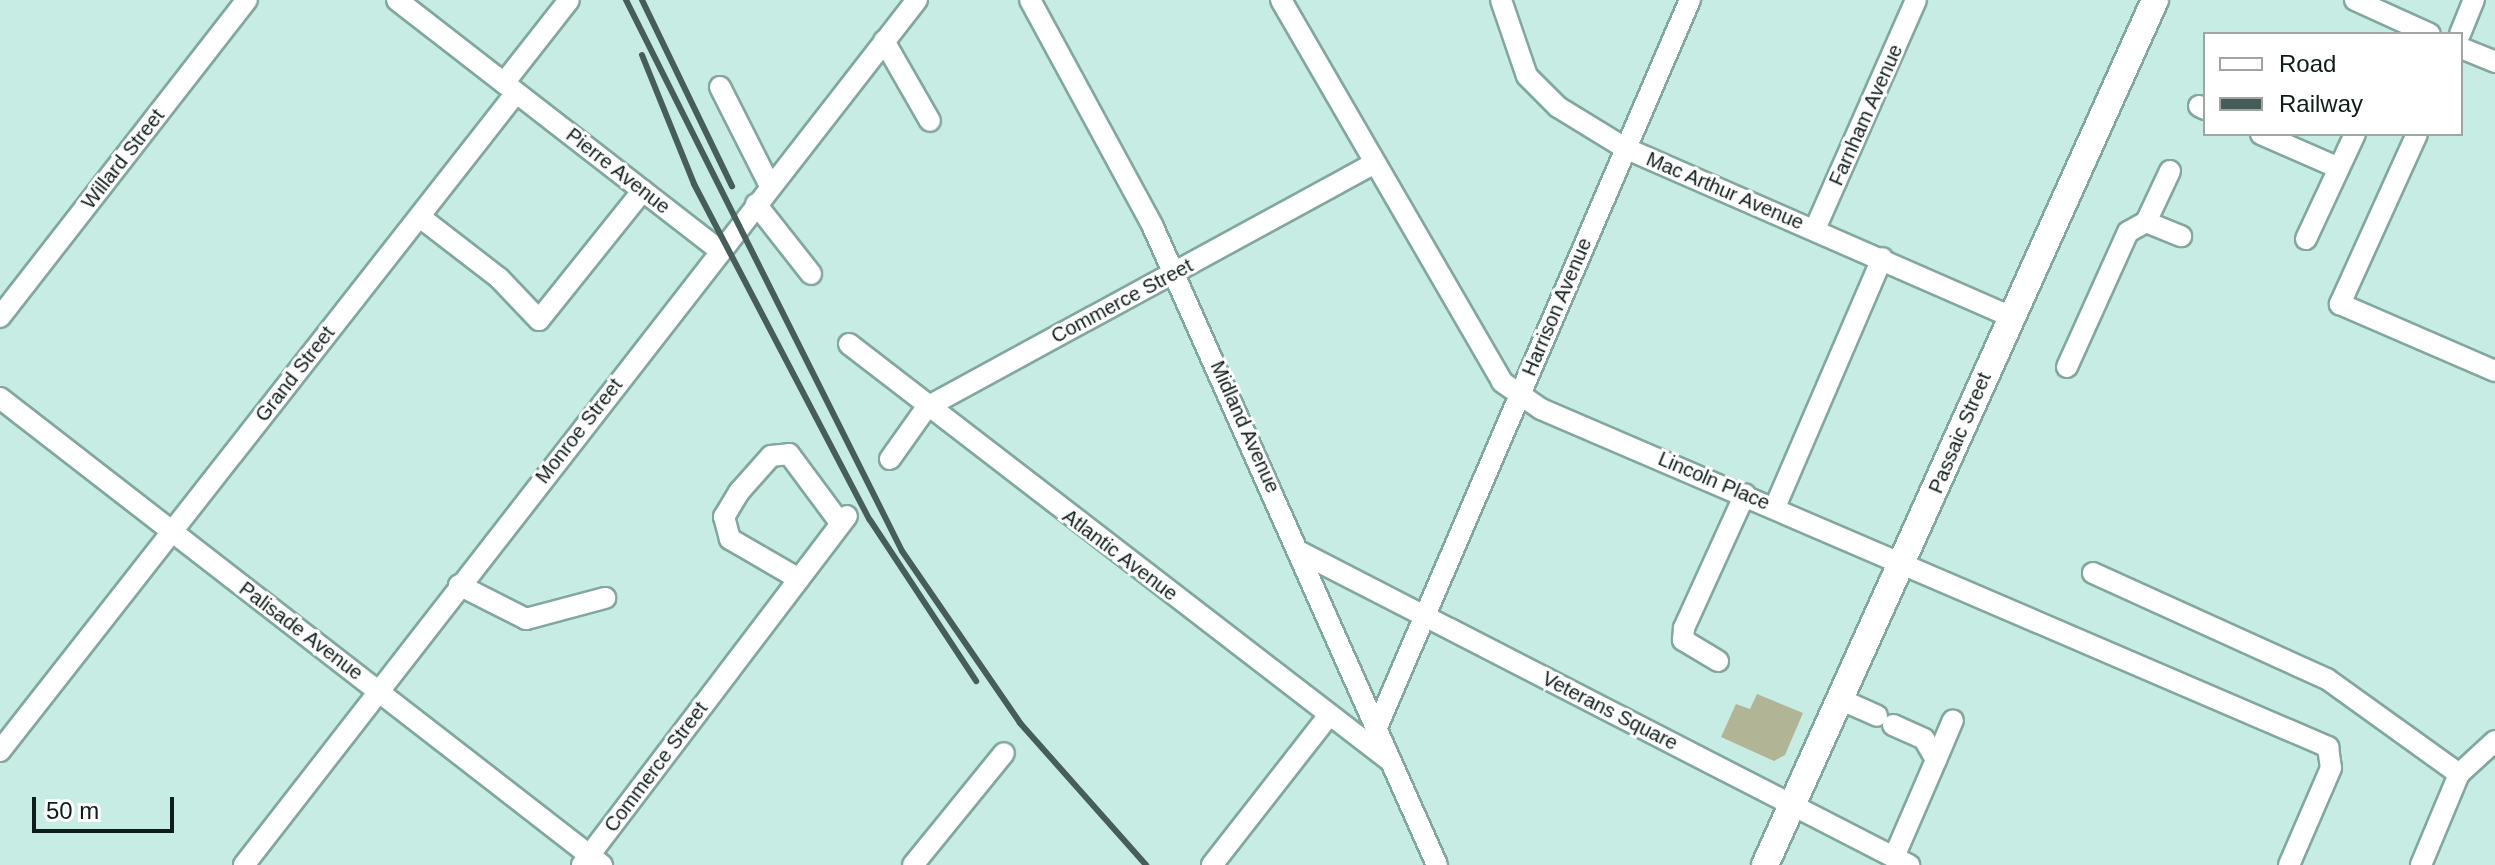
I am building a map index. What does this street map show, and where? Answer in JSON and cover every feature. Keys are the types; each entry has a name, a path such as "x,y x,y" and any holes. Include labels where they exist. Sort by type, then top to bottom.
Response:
{"main road":[{"name":"Passaic Street","path":"1765,865 1844,701 2011,317 2155,0"}],"street":[{"name":"Willard Street","path":"0,317 247,0"},
{"name":"Grand Street","path":"0,751 420,217 569,0"},
{"name":"Monroe Street","path":"244,865 377,689 917,0"},
{"name":"Midland Avenue","path":"1030,0 1174,273 1437,865"},
{"name":"Lincoln Place","path":"1281,0 1484,361 1519,397 2333,753 2289,865"},
{"name":"Mac Arthur Avenue","path":"1501,0 1516,55 1540,92 1625,148 2011,317"},
{"name":"Harrison Avenue","path":"1425,615 1690,0"},
{"name":"Farnham Avenue","path":"1815,229 1916,0"},
{"path":"2355,0 2426,32"},
{"path":"2461,32 2474,0"},
{"name":"Pierre Avenue","path":"410,4 510,88 719,250"},
{"path":"884,41 930,121"},
{"path":"2463,49 2495,62"},
{"path":"720,87 770,186"},
{"path":"2266,136 2339,168"},
{"path":"2306,239 2354,136"},
{"path":"2416,136 2340,304 2495,371"},
{"name":"Commerce Street","path":"890,459 927,407 1373,164"},
{"path":"2067,367 2128,232 2146,222 2170,171"},
{"path":"420,217 499,278 539,320 643,190"},
{"path":"756,204 811,274"},
{"path":"2146,222 2181,236"},
{"path":"1775,507 1882,258"},
{"name":"Atlantic Avenue","path":"849,344 1393,764"},
{"name":"Palisade Avenue","path":"0,398 377,689 591,862"},
{"name":"Commerce Street","path":"591,862 844,520 789,454 771,456 739,492 724,517 730,539 799,579"},
{"path":"1718,661 1683,640 1745,494"},
{"name":"Veterans Square","path":"1300,552 1901,861"},
{"path":"2093,573 2327,679 2459,774"},
{"path":"459,585 526,619 605,598"},
{"path":"1377,727 1425,615"},
{"path":"1844,701 1924,739 1936,760"},
{"path":"1212,865 1329,715"},
{"path":"1901,861 1953,720"},
{"path":"2421,865 2459,774 2495,741"},
{"path":"913,865 1004,753"}],"green space":[{"path":"1757,694 1803,713 1785,755 1774,761 1721,737 1736,704 1750,709"}],"railway":[{"path":"626,0 902,551 1020,723 1146,865"},
{"path":"642,0 732,186"},
{"path":"642,55 694,184 870,520 976,681"}]}
